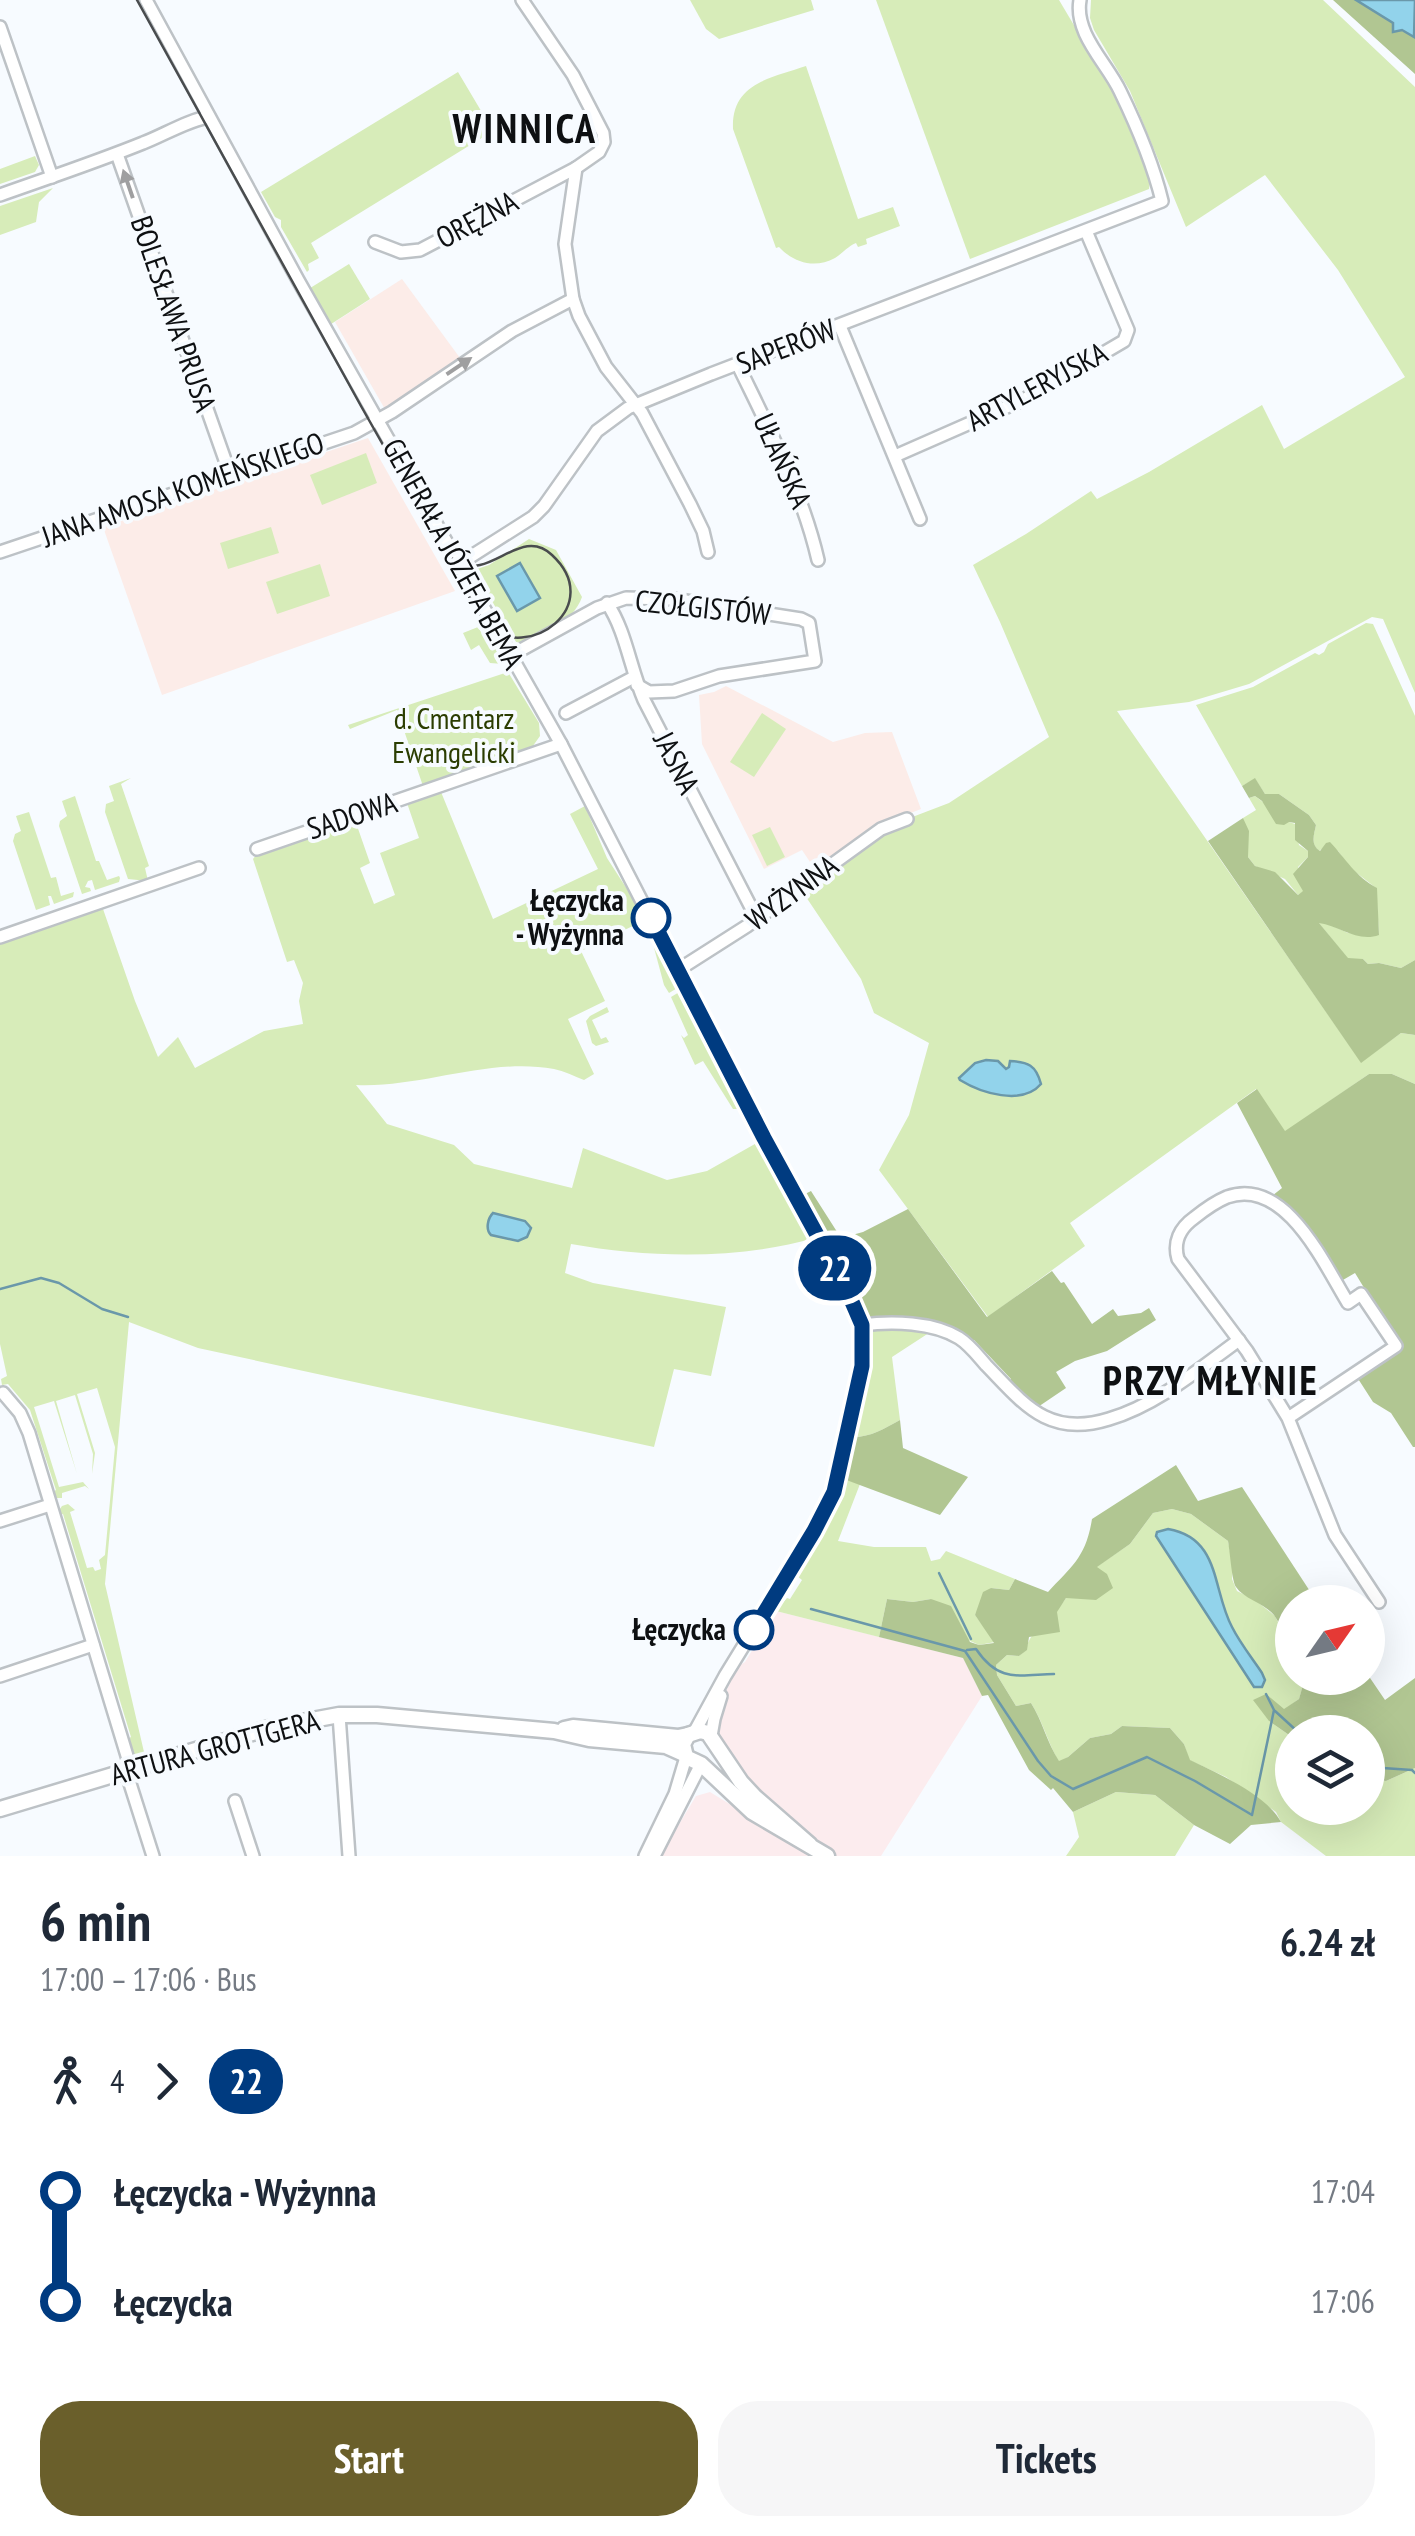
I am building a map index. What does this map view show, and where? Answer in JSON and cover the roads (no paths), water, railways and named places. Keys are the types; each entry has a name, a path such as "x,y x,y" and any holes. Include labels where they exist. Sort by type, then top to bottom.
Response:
{"main road":[{"name":"ARTURA GROTTGERA","path":"0,1809 269,1728 338,1715 377,1714 554,1731 589,1739 662,1746 685,1756"},
{"name":"ARTURA GROTTGERA","path":"554,1731 573,1727 678,1737 692,1733"},
{"path":"810,1845 741,1782 713,1740 704,1732 692,1733 683,1744 685,1756 702,1764 745,1807 827,1856"},
{"path":"702,1764 713,1754 713,1740"}],"street":[{"name":"GENERAŁA JÓZEFA BEMA","path":"146,0 561,744 862,1325"},
{"path":"522,0 567,65 604,142 599,152 576,168 565,244 573,299 594,348 637,404 703,531 708,552"},
{"name":"SAPERÓW","path":"459,564 533,517 596,431 637,404 1162,201 1120,92 1084,30 1080,0"},
{"path":"0,27 52,177"},
{"path":"0,195 193,127 209,117"},
{"name":"BOLESŁAWA PRUSA","path":"117,154 230,474"},
{"name":"ORĘŻNA","path":"375,242 401,252 420,250 576,168"},
{"name":"ARTYLERYJSKA","path":"895,456 1024,399 1124,340 1128,330 1086,231"},
{"name":"JANA AMOSA KOMEŃSKIEGO","path":"0,552 365,428 512,332 573,299"},
{"path":"840,326 920,519"},
{"name":"UŁAŃSKA","path":"738,365 794,484 818,560"},
{"name":"CZOŁGISTÓW","path":"510,656 607,602 626,598 673,599 802,619 809,624 815,661 718,676 674,691 650,692 636,681"},
{"name":"JASNA","path":"607,602 616,617 636,681 757,920"},
{"path":"566,714 636,681"},
{"name":"SADOWA","path":"257,849 561,744"},
{"name":"WYŻYNNA","path":"678,970 757,920 882,829 906,819"},
{"path":"0,937 199,868"},
{"path":"1288,1418 1396,1346 1361,1294 1348,1303 1286,1211 1256,1195 1228,1197 1184,1226 1176,1247 1178,1259 1239,1340 1288,1418 1335,1534 1368,1585"},
{"path":"692,1733 834,1492 862,1366 862,1325 923,1326 953,1335 968,1345 1027,1408 1050,1420 1074,1423 1102,1421 1132,1410 1176,1385 1239,1340"},
{"path":"3,1392 24,1422 153,1856"},
{"path":"0,1521 50,1505"},
{"path":"0,1676 93,1644"},
{"path":"713,1740 716,1711 733,1664"},
{"path":"338,1715 348,1856"},
{"path":"644,1856 675,1794 685,1756"},
{"path":"654,1856 702,1764"},
{"path":"235,1801 253,1856"}],"water":[{"path":"1356,0 1415,0 1414,37 1402,30 1393,32 1393,23"},
{"path":"520,563 540,598 517,611 497,576"},
{"path":"998,1061 1006,1069 1010,1061 1026,1064 1037,1073 1041,1084 1033,1091 1013,1096 990,1093 960,1080 975,1063"},
{"path":"493,1213 525,1221 531,1228 527,1237 518,1241 491,1235 488,1224"},
{"path":"1168,1529 1185,1534 1206,1554 1232,1627 1265,1680 1262,1687 1254,1687 1156,1536"}],"waterway":[{"path":"0,1289 41,1278 59,1283 102,1309 128,1317"},
{"path":"939,1573 971,1639"},
{"path":"811,1609 965,1651 1038,1761 1051,1776 1073,1789 1147,1757 1252,1815 1274,1710 1266,1694"},
{"path":"967,1650 976,1649 993,1667 1010,1675 1054,1674"},
{"path":"1275,1711 1279,1715"},
{"path":"1385,1768 1415,1773"}],"tram line":[{"path":"137,0 361,406 485,625 503,635 522,638 540,633 566,609 570,593 566,574 552,555 540,547 517,549 481,565 469,566 454,560 445,552 441,545 438,542 436,539"}],"place":[{"name":"Łęczycka - Wyżynna","path":"651,918"},
{"name":"Łęczycka","path":"754,1630"}],"district":[{"name":"WINNICA","path":"525,129"},
{"name":"PRZY MŁYNIE","path":"1211,1381"}],"park label":[{"name":"d. Cmentarz Ewangelicki","path":"454,736"}]}
